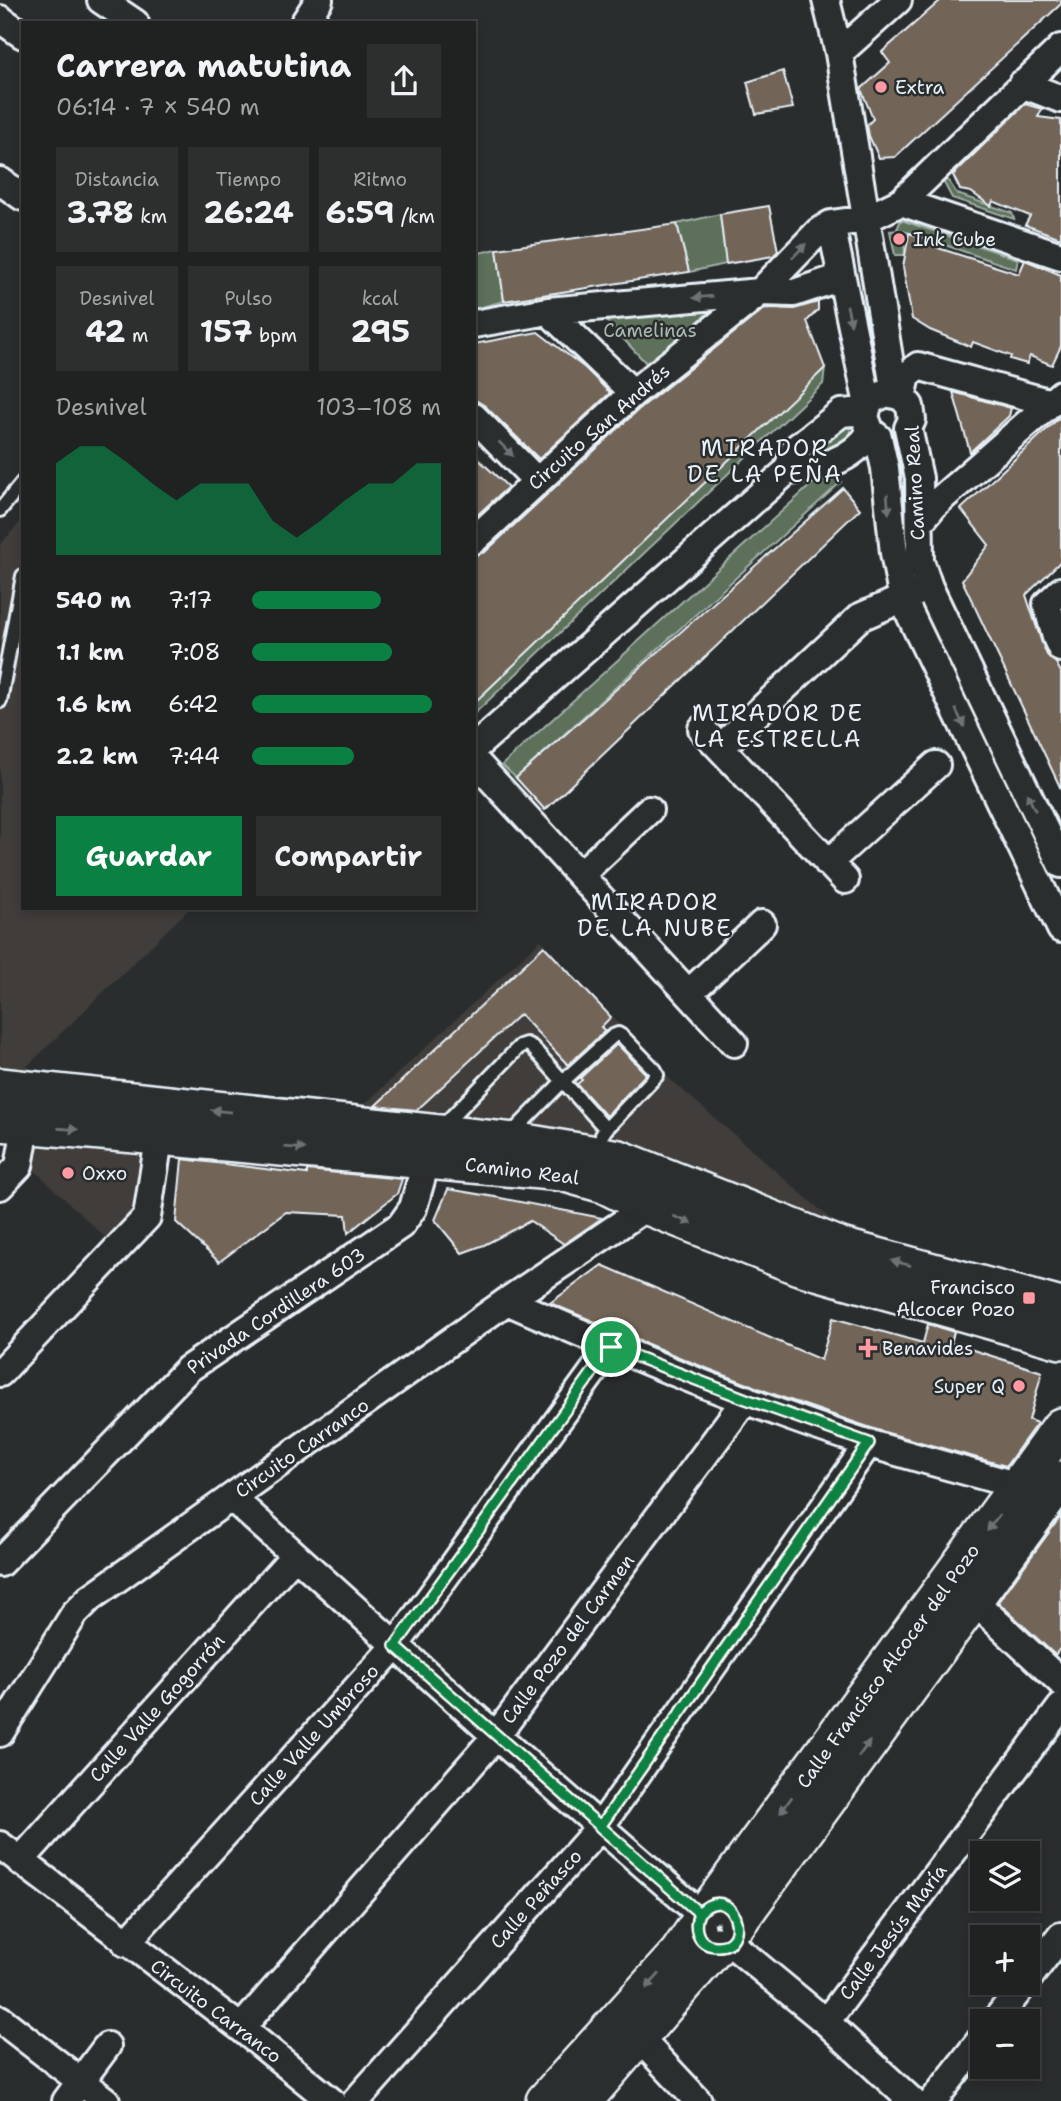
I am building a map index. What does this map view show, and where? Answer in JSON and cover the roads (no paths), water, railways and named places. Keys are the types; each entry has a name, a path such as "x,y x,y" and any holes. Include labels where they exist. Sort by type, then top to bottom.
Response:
{"street":[{"path":"101,0 132,21"},
{"path":"305,21 319,0"},
{"name":"Camino Real","path":"826,0 839,53 866,219 919,478 920,561 929,587 1061,864"},
{"path":"839,53 898,0"},
{"path":"0,19 21,34"},
{"path":"831,224 866,219 901,202 1061,48"},
{"path":"1022,84 1061,99"},
{"path":"0,181 21,196"},
{"path":"901,202 1061,256"},
{"name":"Camino Real","path":"831,224 871,421 885,468 890,526 903,600 1061,929"},
{"name":"Circuito San Andrés","path":"476,538 633,393 760,292 818,232 831,224"},
{"path":"476,324 548,311 760,292 794,293 841,277"},
{"path":"548,311 633,393"},
{"path":"476,746 787,471 794,449 841,413 871,421 886,440 895,439 904,408 907,376 918,366 1056,398"},
{"path":"787,471 812,469 853,453 862,446 880,395 904,408"},
{"path":"920,522 934,505 1056,398"},
{"path":"476,419 537,481"},
{"path":"721,747 860,617 929,587"},
{"path":"1054,597 1056,637 1061,648"},
{"path":"702,729 837,872 936,765"},
{"path":"476,762 734,1043"},
{"path":"579,875 649,810"},
{"path":"689,993 762,924"},
{"path":"0,1186 19,1166 14,1106"},
{"name":"Camino Real","path":"14,1106 430,1147 562,1172 604,1184 648,1206 799,1266 1061,1340"},
{"path":"0,1373 147,1217 162,1120"},
{"name":"Camino Real","path":"430,1147 505,1141 599,1141 619,1159 841,1247 1061,1307"},
{"name":"Privada Cordillera 603","path":"0,1563 188,1369 401,1225 413,1208 430,1147"},
{"name":"Circuito Carranco","path":"0,1733 75,1613 90,1598 507,1301 648,1206"},
{"path":"507,1301 611,1347 746,1399 869,1443 1019,1486"},
{"name":"Calle Valle Umbroso","path":"126,1943 395,1646 611,1347"},
{"name":"Calle Pozo del Carmen","path":"241,2028 496,1736 746,1399"},
{"name":"Calle Francisco Alcocer del Pozo","path":"962,1590 1019,1486 1061,1427"},
{"name":"Calle Peñasco","path":"356,2101 600,1827 869,1443"},
{"name":"Calle Francisco Alcocer del Pozo","path":"583,2101 639,2038 715,1926 962,1590 1061,1480"},
{"path":"232,1498 496,1736 826,2022 912,2101"},
{"name":"Calle Valle Gogorrón","path":"10,1853 295,1555"},
{"path":"962,1590 1061,1682"},
{"name":"Calle Jesús María","path":"826,2022 1061,1707"},
{"name":"Circuito Carranco","path":"10,1853 241,2028 331,2101"},
{"name":"Calle Francisco Alcocer del Pozo","path":"545,2101 679,1953 715,1926"},
{"path":"1040,1963 1061,1937"},
{"path":"1004,2009 1015,1995"},
{"path":"0,2019 74,2091 106,2101"},
{"path":"639,2038 698,2101"},
{"path":"74,2091 107,2046"},
{"path":"933,2101 970,2053"}],"lane":[{"path":"0,510 21,484"},
{"path":"0,701 21,587"},
{"path":"430,1147 520,1046 526,1044 532,1047 563,1081 599,1141 654,1080 657,1075 655,1070 623,1037 618,1034 613,1036 563,1081 505,1141"}],"place":[{"name":"Extra","path":"881,87"},
{"name":"Ink Cube","path":"899,239"},
{"name":"Oxxo","path":"68,1173"},
{"name":"Francisco Alcocer Pozo","path":"1029,1298"},
{"name":"Benavides","path":"868,1348"},
{"name":"Super Q","path":"1019,1386"}],"district":[{"name":"MIRADOR DE LA PEÑA","path":"765,461"},
{"name":"MIRADOR DE LA ESTRELLA","path":"778,726"},
{"name":"MIRADOR DE LA NUBE","path":"655,915"}],"park label":[{"name":"Camelinas","path":"650,330"}]}
